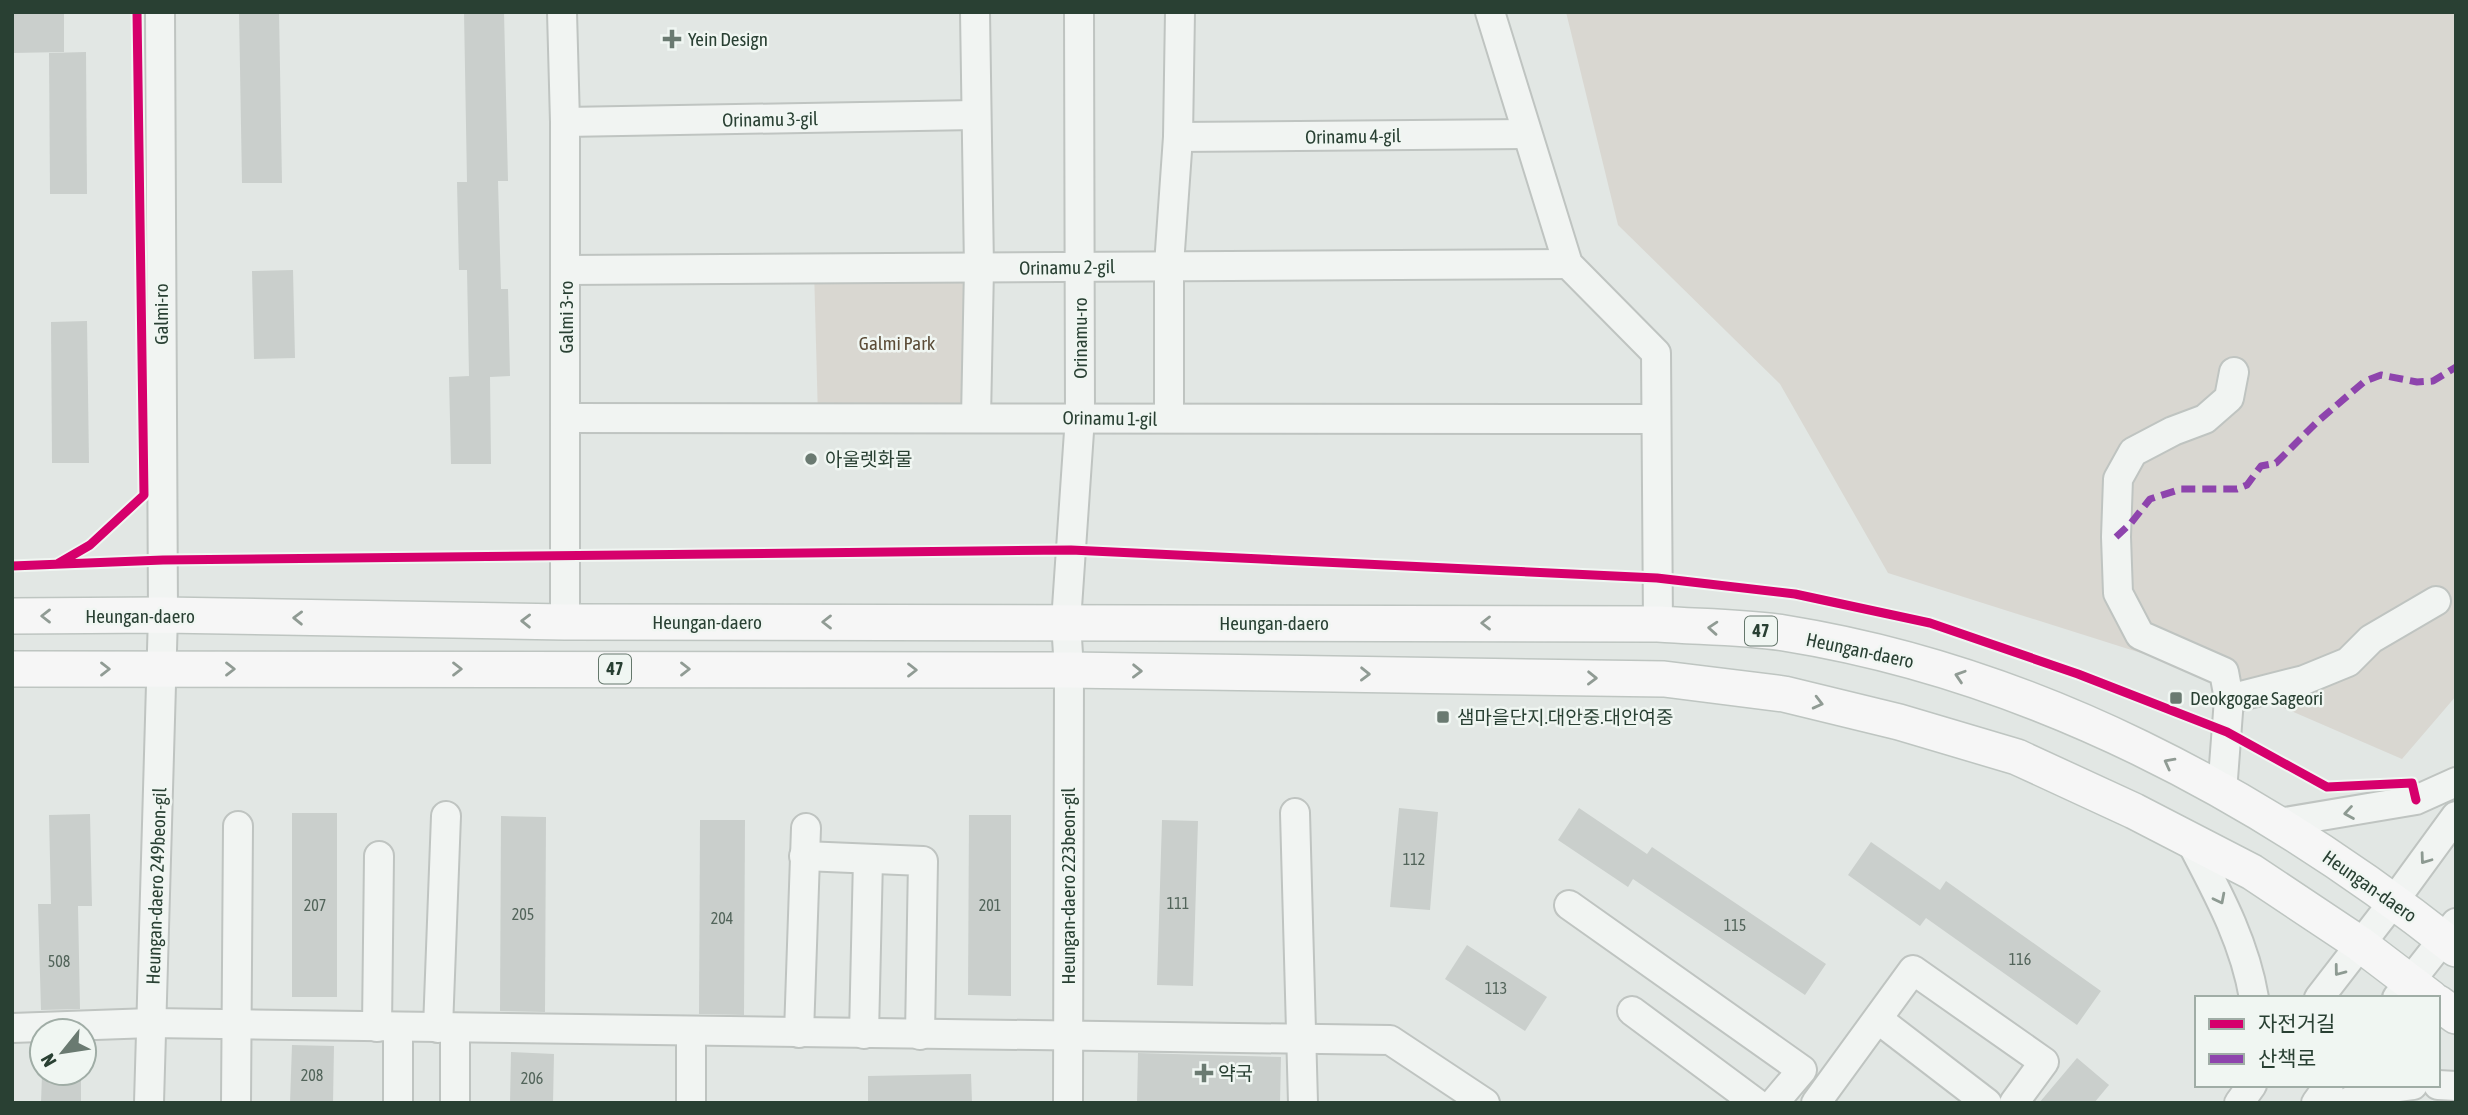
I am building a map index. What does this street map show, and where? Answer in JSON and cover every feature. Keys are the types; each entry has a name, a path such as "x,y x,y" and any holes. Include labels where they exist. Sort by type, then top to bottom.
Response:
{"main road":[{"name":"Heungan-daero","path":"12,616 163,615 565,622 1658,624 1783,633 1917,662 2035,701 2149,752 2279,823 2452,937"},
{"path":"981,622 981,670"},
{"name":"47","path":"12,669 1069,670 1664,679 1784,694 1899,722 2017,757 2134,811 2252,872 2360,944 2413,993"},
{"path":"2440,1004 2456,1016"}],"street":[{"name":"Galmi-ro","path":"160,12 162,669"},
{"name":"Galmi 3-ro","path":"562,12 566,270 565,622"},
{"path":"975,12 979,268 976,418"},
{"name":"Orinamu-ro","path":"1066,622 1080,417 1079,12"},
{"path":"1169,418 1169,265 1178,137 1180,12"},
{"path":"1490,12 1568,264 1656,353 1658,624"},
{"name":"Orinamu 3-gil","path":"565,122 975,115"},
{"name":"Orinamu 4-gil","path":"1178,137 1527,134"},
{"name":"Orinamu 2-gil","path":"566,270 1568,264"},
{"path":"2222,792 2229,699 2224,672 2140,635 2118,593 2116,537 2118,479 2133,452 2173,431 2204,419 2229,398 2234,372"},
{"name":"Orinamu 1-gil","path":"565,418 1655,419"},
{"path":"2229,699 2304,680 2348,662 2371,639 2436,601"},
{"name":"Heungan-daero 223beon-gil","path":"1066,622 1069,670 1068,1103"},
{"name":"Heungan-daero 249beon-gil","path":"149,1103 162,669"},
{"path":"2279,823 2416,800 2456,782"},
{"path":"1295,813 1303,1103"},
{"path":"446,816 447,1028 455,1103"},
{"path":"2321,996 2456,817"},
{"path":"236,1103 238,826"},
{"path":"799,1033 806,828"},
{"path":"2189,838 2237,932 2254,996"},
{"path":"379,856 387,1028 398,1103"},
{"path":"804,856 923,861 920,1035"},
{"path":"864,1034 868,859"},
{"path":"1569,905 1802,1070 1774,1103"},
{"path":"2413,993 2452,937"},
{"path":"1816,1103 1913,970 2044,1062 2014,1103"},
{"path":"1632,1011 1756,1103"},
{"path":"1879,1020 1987,1103"},
{"path":"12,1028 151,1023 1390,1040 1485,1103"},
{"path":"691,1032 691,1103"},
{"path":"2316,1103 2328,1087"},
{"path":"2346,1103 2374,1090 2397,1087"}],"green space":[{"path":"1566,12 2456,12 2456,696 2402,759 2201,672 1888,573 1780,384 1618,225"},
{"name":"Galmi Park","path":"979,268 976,418 818,418 814,269"}],"building":[{"path":"239,12 279,12 282,183 242,183"},
{"path":"464,12 504,12 508,181 498,181 501,289 508,289 510,376 490,377 491,464 451,464 449,377 469,376 467,270 459,270 457,182 467,182"},
{"path":"12,14 64,14 64,52 12,53"},
{"path":"86,52 87,194 50,194 49,53"},
{"path":"293,270 295,358 254,359 252,271"},
{"path":"87,321 89,463 52,463 51,322"},
{"path":"1399,808 1438,812 1430,910 1390,907"},
{"path":"1579,808 1647,854 1652,847 1826,964 1805,995 1633,879 1628,887 1558,840"},
{"path":"292,813 337,813 337,997 292,997"},
{"path":"90,814 92,906 78,906 80,1009 41,1010 38,904 51,904 49,815"},
{"path":"969,815 1011,815 1011,996 968,995"},
{"path":"501,816 546,817 545,1012 500,1011"},
{"path":"700,820 745,820 744,1015 699,1014"},
{"path":"1162,820 1198,821 1193,986 1157,985"},
{"path":"1871,842 1940,890 1946,881 2101,991 2077,1025 1926,918 1920,926 1848,875"},
{"path":"1467,945 1547,997 1525,1031 1445,979"},
{"path":"292,1045 334,1046 333,1103 290,1103"},
{"path":"511,1052 554,1054 553,1103 510,1103"},
{"path":"1138,1053 1281,1057 1280,1103 1137,1103"},
{"path":"2077,1058 2109,1085 2094,1103 2039,1103"},
{"path":"971,1074 972,1103 868,1103 868,1076"},
{"path":"42,1087 81,1087 81,1103 41,1103"}],"marked path":[{"path":"2116,537 2150,499 2181,489 2237,489 2247,485 2261,466 2276,463 2317,422 2365,381 2381,375 2417,382 2433,381 2456,367"}],"cycle path":[{"path":"59,563 90,545 144,495 137,12"},
{"path":"12,566 163,560 1071,550 1657,578 1795,594 1930,623 2078,674 2227,732 2327,787 2412,783 2416,800"}],"place":[{"name":"Yein Design","path":"672,39"},
{"name":"아울렛화물","path":"811,459"},
{"name":"Deokgogae Sageori","path":"2176,698"},
{"name":"샘마을단지.대안중.대안여중","path":"1443,717"},
{"name":"약국","path":"1204,1073"}]}
